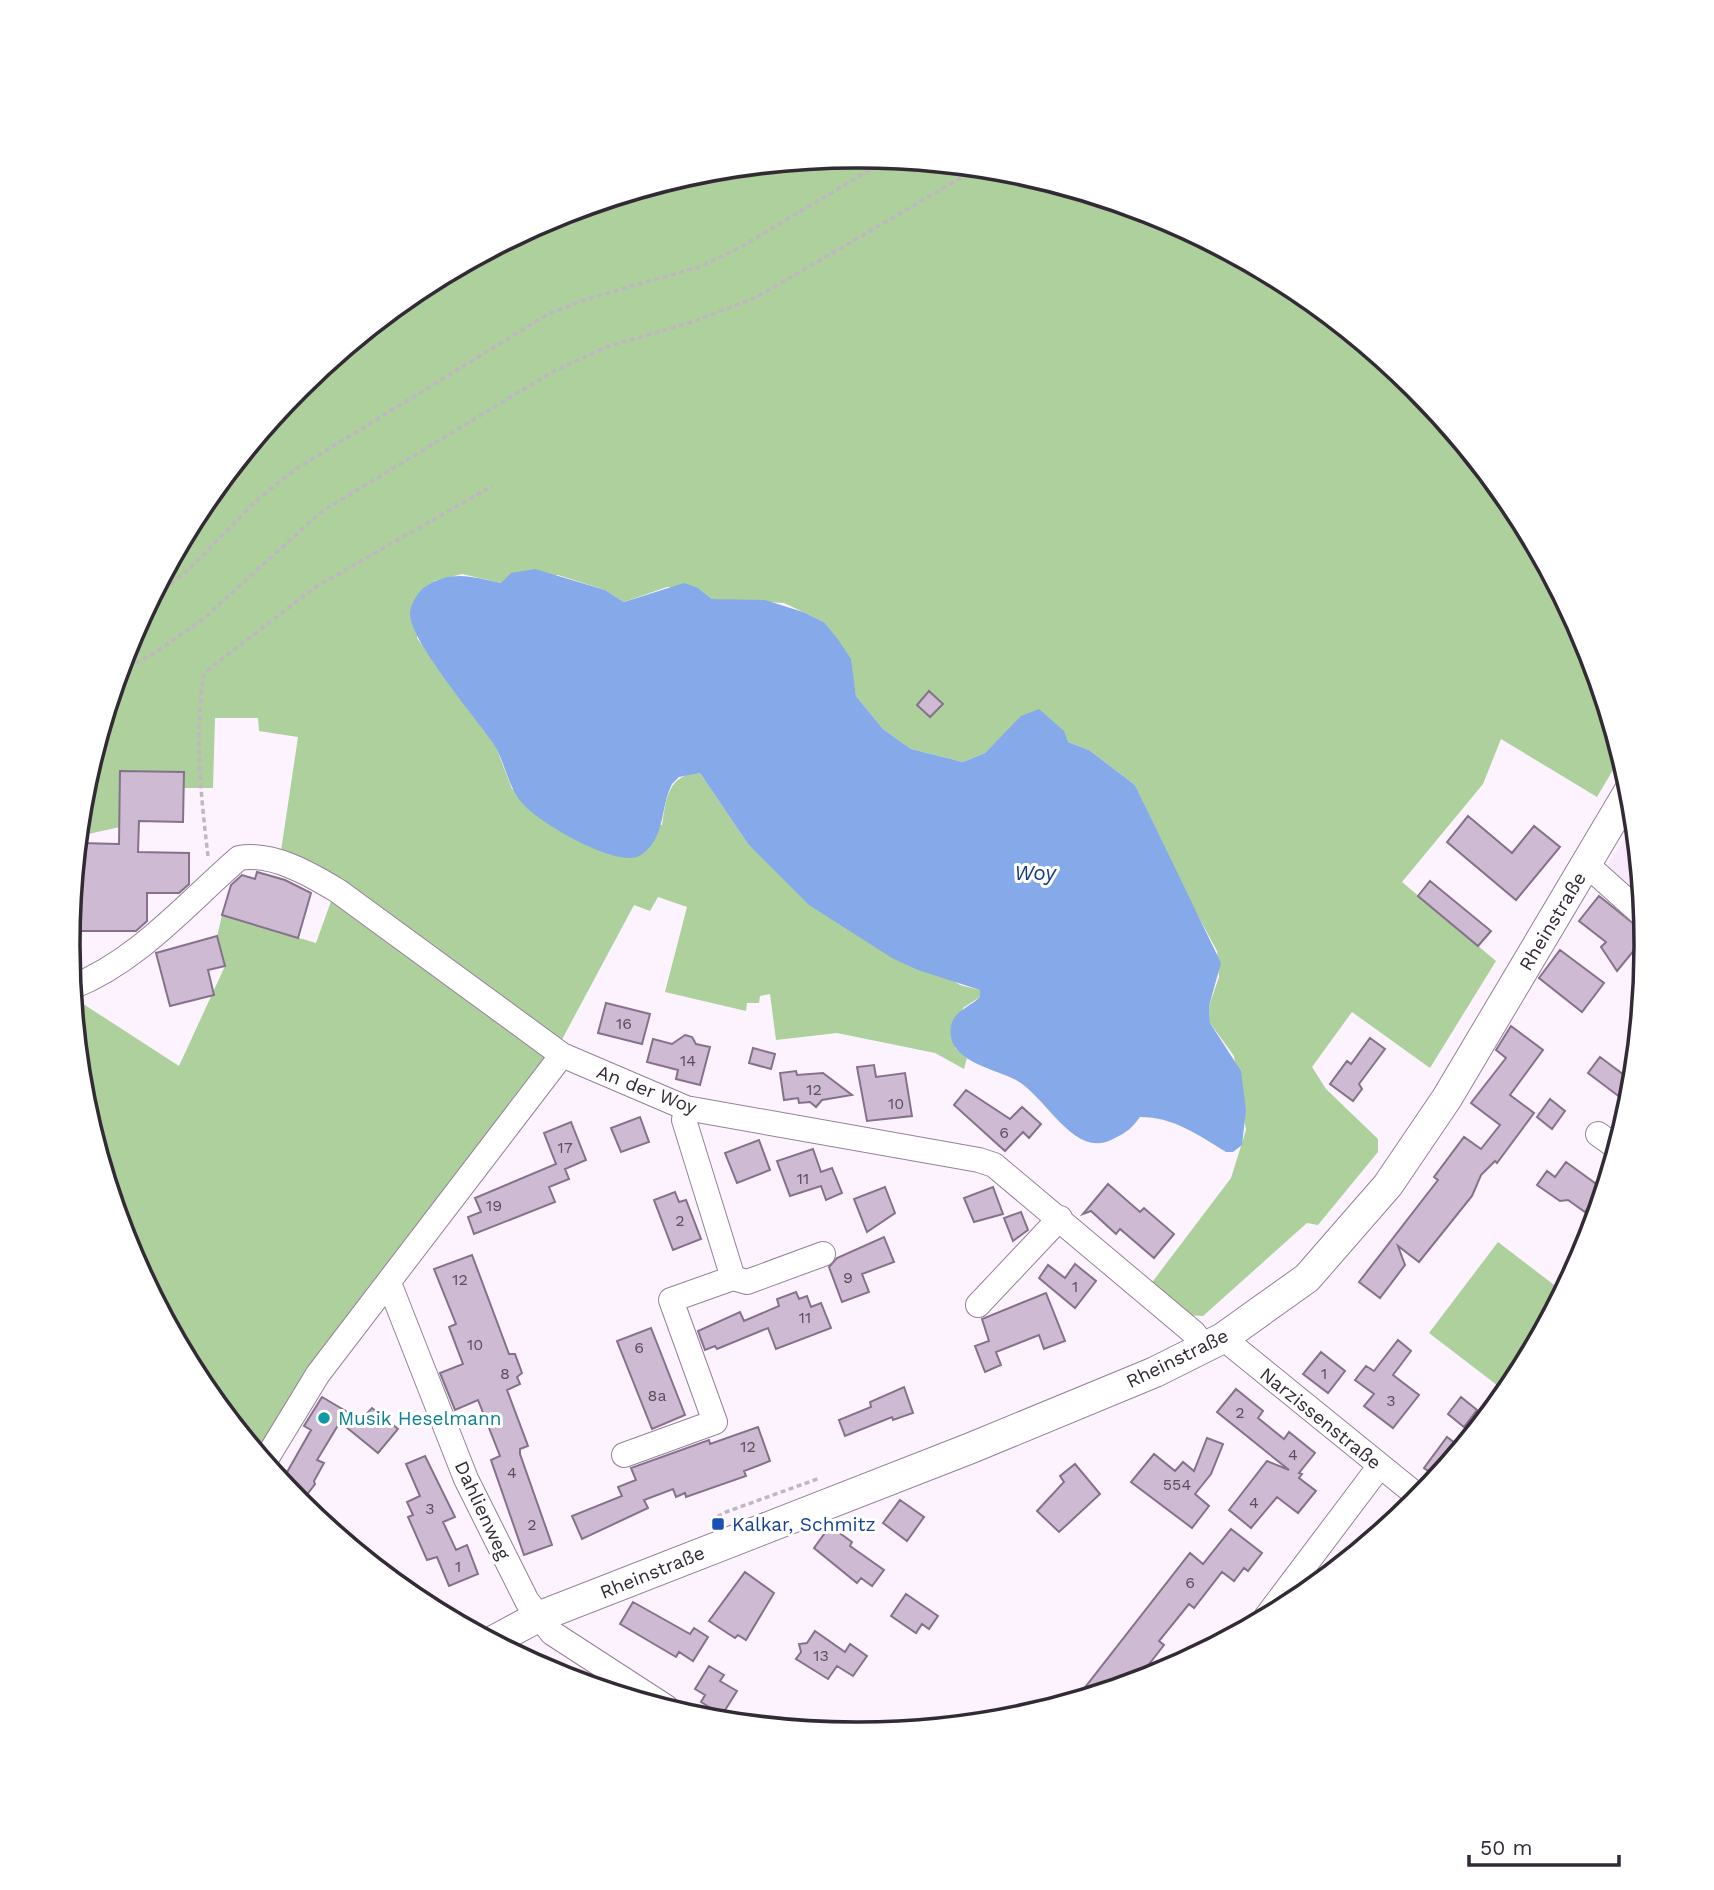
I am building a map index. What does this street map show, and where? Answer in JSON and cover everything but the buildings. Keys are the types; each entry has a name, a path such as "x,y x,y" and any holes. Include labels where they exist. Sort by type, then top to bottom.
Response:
{"main road":[{"name":"Rheinstraße","path":"504,1635 538,1617 971,1448 1214,1343 1307,1278 1388,1185 1447,1098 1621,805"}],"street":[{"name":"An der Woy","path":"211,882 239,858 253,855 316,878 562,1055 686,1108 979,1160 1004,1172 1194,1333 1214,1343"},
{"path":"1586,864 1632,906"},
{"path":"82,983 96,978 136,951 211,882"},
{"path":"270,1453 317,1374 562,1055"},
{"path":"686,1108 684,1120 733,1278"},
{"path":"978,1305 1060,1218"},
{"path":"624,1455 715,1422 671,1300 733,1278 747,1282 823,1254"},
{"name":"Dahlienweg","path":"389,1283 466,1479 538,1617 552,1633 640,1690"},
{"name":"Narzissenstraße","path":"1214,1343 1410,1490"},
{"path":"1284,1594 1379,1467"}],"path":[{"path":"171,584 258,499 296,469 548,314 590,298 699,267 739,248 872,169"},
{"path":"134,664 156,652 202,620 321,512 552,372 606,347 695,321 757,297 964,176"},
{"path":"211,882 201,795 201,691 204,673 314,588 492,486"}],"shaded area":[{"path":"1626,837 1632,899 1603,873"}],"green space":[{"path":"857,168 908,170 1008,183 1107,210 1200,249 1245,273 1330,329 1369,361 1441,433 1503,514 1553,602 1574,648 1592,695 1613,770 1597,797 1501,739 1483,784 1402,882 1496,961 1430,1068 1352,1012 1312,1067 1326,1089 1378,1139 1378,1152 1318,1225 1307,1223 1203,1316 1184,1315 1150,1285 1231,1178 1246,1130 1234,1056 1210,1023 1209,1006 1219,977 1217,951 1135,785 1089,750 1068,742 1002,736 985,753 963,762 911,749 883,729 856,696 850,659 824,622 784,603 712,599 698,588 667,587 624,602 605,590 558,575 501,583 462,574 434,581 417,638 496,747 512,789 662,825 670,789 681,778 700,773 748,844 960,985 980,990 980,997 963,1008 955,1048 967,1058 964,1069 935,1053 837,1033 776,1040 770,994 760,996 759,1003 747,1003 746,1011 665,992 687,907 658,897 650,911 634,905 558,1047 281,851 298,737 259,731 258,718 215,718 213,788 184,788 184,773 120,827 89,834 107,744 122,695 161,602 211,514 241,472 273,433 345,361 426,299 469,273 560,228 607,210 706,183 806,170","holes":["928,691 942,704 930,717 917,705"]},
{"path":"334,893 552,1055 267,1450 211,1376 161,1288 140,1242 107,1146 95,1096 83,1004 179,1066 225,966 217,937 222,915 316,943"},
{"path":"1498,1242 1554,1285 1497,1385 1429,1333"}],"water":[{"name":"Woy","path":"535,569 605,590 624,602 684,583 698,588 712,599 765,600 803,612 824,622 851,659 856,696 883,729 911,749 963,762 985,753 1021,716 1039,709 1064,731 1068,742 1089,750 1135,785 1221,963 1209,1006 1210,1023 1241,1071 1246,1110 1242,1145 1233,1152 1226,1152 1175,1124 1140,1117 1123,1134 1101,1143 1074,1135 1028,1088 968,1059 954,1046 951,1037 952,1022 980,997 980,990 918,970 892,958 809,905 748,844 700,773 679,777 672,784 655,840 641,855 630,858 599,851 562,833 533,813 514,791 493,743 432,660 413,626 410,614 420,592 435,581 462,576 501,583 511,573"}],"place":[{"name":"Musik Heselmann","path":"324,1418"},
{"name":"Kalkar, Schmitz","path":"718,1524"}]}
